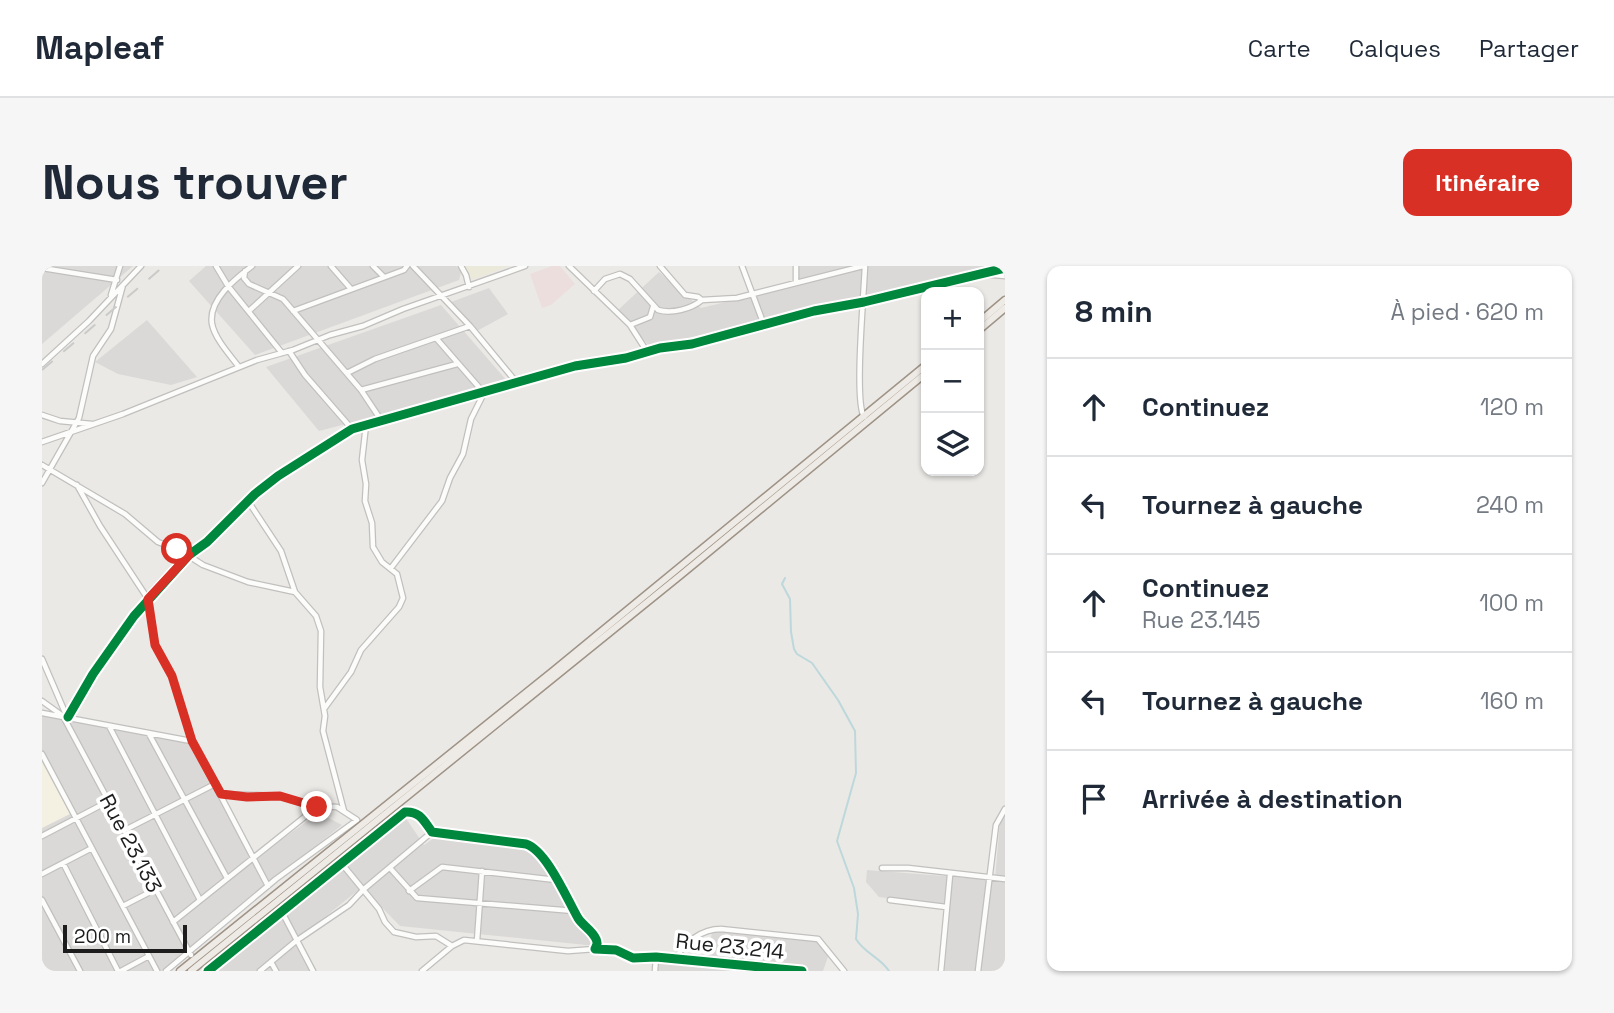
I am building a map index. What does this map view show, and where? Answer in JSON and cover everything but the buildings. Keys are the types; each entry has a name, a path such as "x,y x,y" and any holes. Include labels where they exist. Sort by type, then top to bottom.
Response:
{"main road":[{"path":"984,318 1005,300"},
{"path":"984,326 1005,308"},
{"path":"191,971 921,369"},
{"path":"368,823 921,377"},
{"path":"180,971 197,966"}],"street":[{"path":"111,296 120,266"},
{"path":"42,364 89,321 141,266"},
{"path":"216,266 228,286 282,353"},
{"path":"239,367 216,334 212,322 215,306 228,286 252,266"},
{"path":"250,310 298,266"},
{"path":"331,266 351,289"},
{"path":"373,266 383,276"},
{"path":"293,311 404,270 407,266"},
{"path":"413,266 470,326 517,383"},
{"path":"461,266 467,275 469,286"},
{"path":"42,442 123,415 239,367 363,326 525,266"},
{"path":"569,266 630,325 646,350"},
{"path":"660,266 685,295 702,300"},
{"path":"742,266 764,325"},
{"path":"796,266 796,281"},
{"path":"827,274 828,266"},
{"path":"594,291 605,279 620,274 630,279 653,307 669,311 688,308 702,300 728,299 864,266 859,396 859,407 864,417"},
{"path":"971,266 975,275"},
{"path":"42,268 57,268 117,280"},
{"path":"66,717 96,670 148,599 189,555 298,462 352,429 575,366 625,358 646,350 692,344 814,312 1005,268"},
{"path":"245,271 246,282 279,296 293,311 316,341 361,390 381,420"},
{"path":"975,275 1005,276"},
{"path":"42,483 76,422 93,356 111,329 123,285"},
{"path":"630,325 650,317 653,307"},
{"path":"346,373 375,359 470,326"},
{"path":"436,338 484,393"},
{"path":"289,351 304,375 352,429"},
{"path":"361,390 457,364"},
{"path":"391,568 442,501 463,454 471,419 484,393"},
{"path":"42,415 60,421 93,425"},
{"path":"324,709 351,672 361,650 399,607 403,598 397,574 382,562 374,551 372,523 365,501 366,484 362,460 366,425"},
{"path":"42,465 135,521 158,542 189,555 203,565 248,582 295,592"},
{"path":"77,485 96,520 148,599 155,645 172,676 192,741 268,886"},
{"path":"248,502 281,551 295,592 316,617 321,631 320,687 324,709 323,731 345,812"},
{"name":"Rue 23.133","path":"42,659 66,717 197,966"},
{"path":"42,701 66,717"},
{"path":"42,713 192,741"},
{"path":"109,726 200,900"},
{"path":"149,734 227,878"},
{"path":"43,757 157,971"},
{"path":"125,830 215,784"},
{"path":"221,794 247,797 280,796 317,807 332,806 368,823"},
{"path":"42,836 109,801"},
{"path":"173,922 317,807"},
{"path":"978,971 996,825 1005,809"},
{"path":"208,971 405,812 418,814 432,832 532,846 537,849 579,920 595,937 595,949"},
{"path":"166,971 268,886 357,820"},
{"path":"260,971 296,941 342,910 432,832"},
{"path":"42,874 92,848"},
{"path":"63,863 119,971 149,956"},
{"path":"342,864 364,889 394,932 436,936 452,946 422,971"},
{"path":"409,891 440,867 556,880"},
{"path":"390,868 417,898 574,911"},
{"path":"882,868 1005,879"},
{"path":"477,941 482,871"},
{"path":"941,971 950,875"},
{"path":"123,906 156,889"},
{"path":"42,900 80,971"},
{"path":"890,900 946,907"},
{"path":"282,912 313,971"},
{"path":"676,958 681,948 692,939 721,929 818,939 844,971"},
{"name":"Rue 23.214","path":"452,946 459,940 568,951 616,950 636,959 676,958 802,971"},
{"path":"655,971 656,957"},
{"path":"271,962 276,971"}],"shaded area":[{"path":"42,266 133,266 42,344"},
{"path":"206,266 456,266 461,272 459,280 255,355 189,281"},
{"path":"464,266 509,266 471,280"},
{"path":"560,266 575,284 551,305 542,308 530,274"},
{"path":"798,266 995,266 650,347 618,310 659,272 701,308 796,285"},
{"path":"489,288 508,314 477,331 451,302"},
{"path":"441,305 508,382 319,431 266,367"},
{"path":"147,320 197,377 171,385 118,374 95,362"},
{"path":"42,714 190,744 252,860 319,813 342,825 161,971 42,971"},
{"path":"42,762 70,814 42,828"},
{"path":"1005,813 1005,971 942,971 948,906 879,897 866,882 867,870 995,880 1000,819"},
{"path":"405,817 424,845 434,838 534,850 596,946 400,926 362,887 294,942 310,971 216,971"},
{"path":"712,931 820,940 830,951 823,971 658,971 659,960 707,966"}],"waterway":[{"path":"785,578 782,584 790,599 794,649 797,654 812,663 838,700 855,731 856,773 837,841 854,888 858,914 856,939 889,971"}],"railway":[{"path":"42,370 164,266"}],"cycle path":[{"path":"68,717 93,674 134,616 189,555 207,542 255,494 278,476 352,429 575,366 692,344 814,311 864,302 1005,268"},
{"path":"208,971 405,812 418,815 432,832 526,844 534,848 549,865 578,918 594,936 597,943 595,949 616,950 633,958 656,957 802,971"}],"route":[{"path":"177,549 189,555 148,599 155,645 172,676 192,741 221,794 247,797 269,794 317,807"}]}
